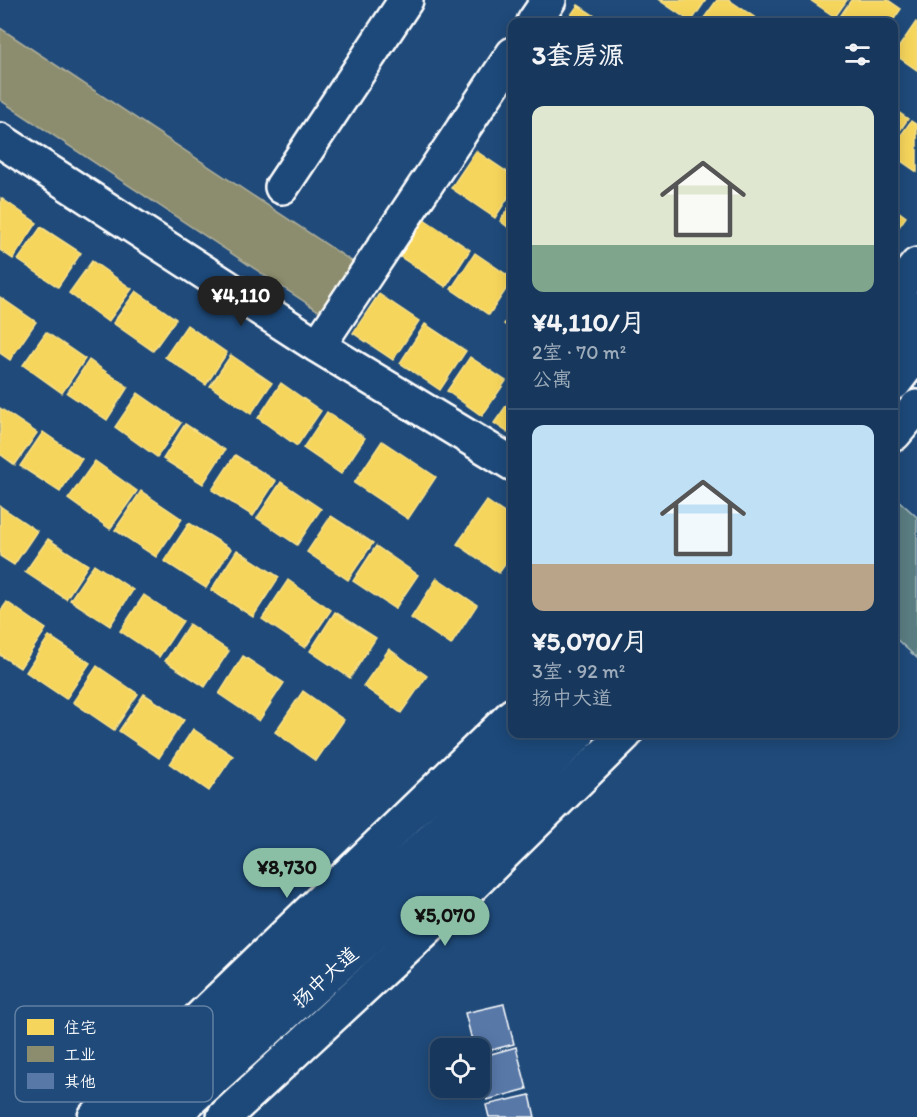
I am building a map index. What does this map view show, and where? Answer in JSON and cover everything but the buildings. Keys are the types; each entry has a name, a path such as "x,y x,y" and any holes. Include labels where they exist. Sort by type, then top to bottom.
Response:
{"street":[{"path":"282,187 406,0"},
{"path":"537,18 549,0"},
{"path":"318,346 508,61"},
{"path":"5,155 508,461"},
{"path":"898,289 917,265"},
{"path":"898,334 917,309"},
{"path":"898,378 917,353"},
{"path":"898,429 917,407"},
{"path":"213,1006 508,720"},
{"name":"扬中大道","path":"213,1044 429,842 532,738"},
{"name":"扬中大道","path":"213,1079 445,868 574,738"},
{"path":"224,1117 454,903 621,738"},
{"path":"95,1117 111,1102"},
{"name":"扬中大道","path":"135,1117 151,1102"},
{"name":"扬中大道","path":"171,1117 188,1102"}],"green space":[{"path":"898,500 917,517 917,658 898,641"}]}
